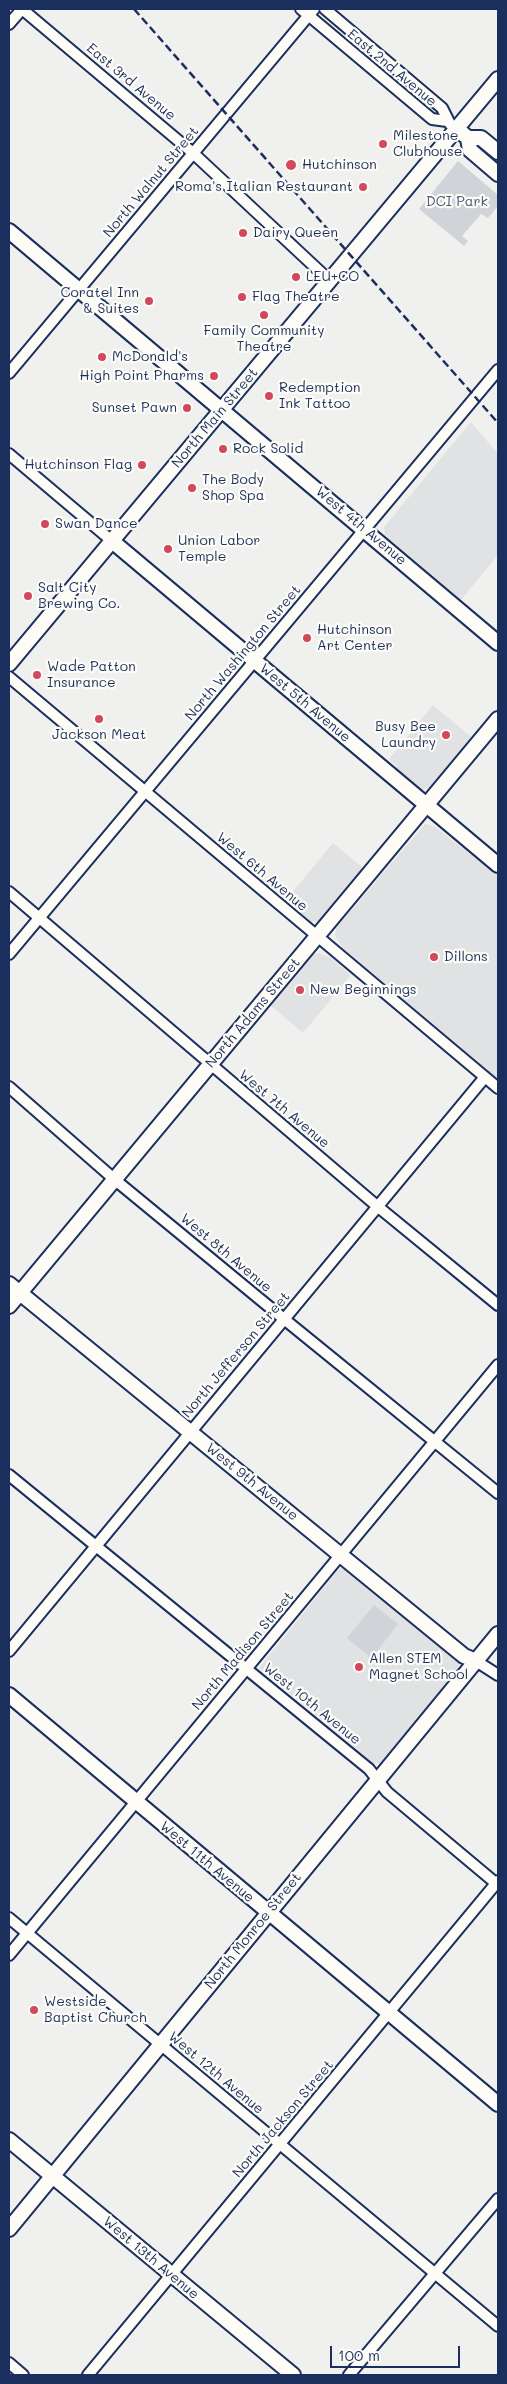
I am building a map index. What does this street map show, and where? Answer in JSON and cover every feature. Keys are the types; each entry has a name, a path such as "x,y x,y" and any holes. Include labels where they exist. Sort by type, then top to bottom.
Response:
{"street":[{"path":"9,24 22,9"},
{"name":"East 3rd Avenue","path":"22,9 194,153 330,281"},
{"name":"East 2nd Avenue","path":"325,9 442,108 457,129"},
{"name":"North Walnut Street","path":"9,373 194,153 307,11"},
{"name":"East 2nd Avenue","path":"307,11 432,119 457,129"},
{"name":"North Main Street","path":"9,664 498,79"},
{"path":"457,129 481,138 498,152"},
{"path":"457,129 470,150 498,174"},
{"name":"West 4th Avenue","path":"9,231 498,643"},
{"name":"North Washington Street","path":"9,954 498,370"},
{"path":"9,454 112,541"},
{"name":"West 5th Avenue","path":"112,541 498,865"},
{"name":"West 6th Avenue","path":"9,676 498,1088"},
{"name":"North Adams Street","path":"9,1306 14,1289 114,1178 498,719"},
{"name":"West 7th Avenue","path":"9,892 378,1206 498,1304"},
{"name":"North Jefferson Street","path":"9,1651 485,1077"},
{"name":"West 8th Avenue","path":"9,1087 114,1178 284,1320 498,1493"},
{"name":"West 9th Avenue","path":"14,1289 464,1656 498,1675"},
{"name":"North Madison Street","path":"9,1955 498,1365"},
{"name":"West 10th Avenue","path":"9,1475 369,1769 387,1792 498,1883"},
{"name":"North Monroe Street","path":"9,2229 498,1634"},
{"name":"West 11th Avenue","path":"9,1695 498,2104"},
{"name":"North Jackson Street","path":"88,2375 498,1883"},
{"name":"West 12th Avenue","path":"9,1918 498,2326"},
{"name":"West 13th Avenue","path":"9,2140 292,2375"},
{"path":"349,2375 498,2199"},
{"path":"9,2363 23,2375"}],"shaded area":[{"path":"471,422 498,454 498,555 461,600 385,535 384,527"},
{"path":"433,705 471,737 430,787 422,790 397,770 396,765 389,759"},
{"path":"425,824 434,826 498,876 498,1079 342,947 335,935 337,927"},
{"path":"333,843 363,868 320,921 312,922 286,900"},
{"path":"319,953 331,958 351,975 303,1033 270,1005 311,955"},
{"name":"Allen STEM Magnet School","path":"343,1568 459,1663 458,1670 380,1764 373,1763 259,1668 338,1570"}],"green space":[{"name":"DCI Park","path":"458,161 498,195 498,206 488,218 481,214 462,236 468,241 464,246 419,209"},
{"path":"374,1605 398,1624 374,1655 370,1657 347,1638"}],"railway":[{"path":"134,9 498,423"}],"place":[{"name":"Milestone Clubhouse","path":"383,144"},
{"name":"Hutchinson","path":"291,165"},
{"name":"Roma's Italian Restaurant","path":"363,187"},
{"name":"Dairy Queen","path":"243,233"},
{"name":"LEU+CO","path":"296,277"},
{"name":"Flag Theatre","path":"242,297"},
{"name":"Coratel Inn & Suites","path":"149,301"},
{"name":"Family Community Theatre","path":"264,315"},
{"name":"McDonald's","path":"102,357"},
{"name":"High Point Pharms","path":"214,376"},
{"name":"Redemption Ink Tattoo","path":"269,396"},
{"name":"Sunset Pawn","path":"187,408"},
{"name":"Rock Solid","path":"223,449"},
{"name":"Hutchinson Flag","path":"142,465"},
{"name":"The Body Shop Spa","path":"192,488"},
{"name":"Swan Dance","path":"45,524"},
{"name":"Union Labor Temple","path":"168,549"},
{"name":"Salt City Brewing Co.","path":"28,596"},
{"name":"Hutchinson Art Center","path":"307,638"},
{"name":"Wade Patton Insurance","path":"37,675"},
{"name":"Jackson Meat","path":"99,719"},
{"name":"Busy Bee Laundry","path":"446,735"},
{"name":"Dillons","path":"434,957"},
{"name":"New Beginnings","path":"300,990"},
{"name":"Allen STEM Magnet School","path":"359,1667"},
{"name":"Westside Baptist Church","path":"34,2010"}]}
